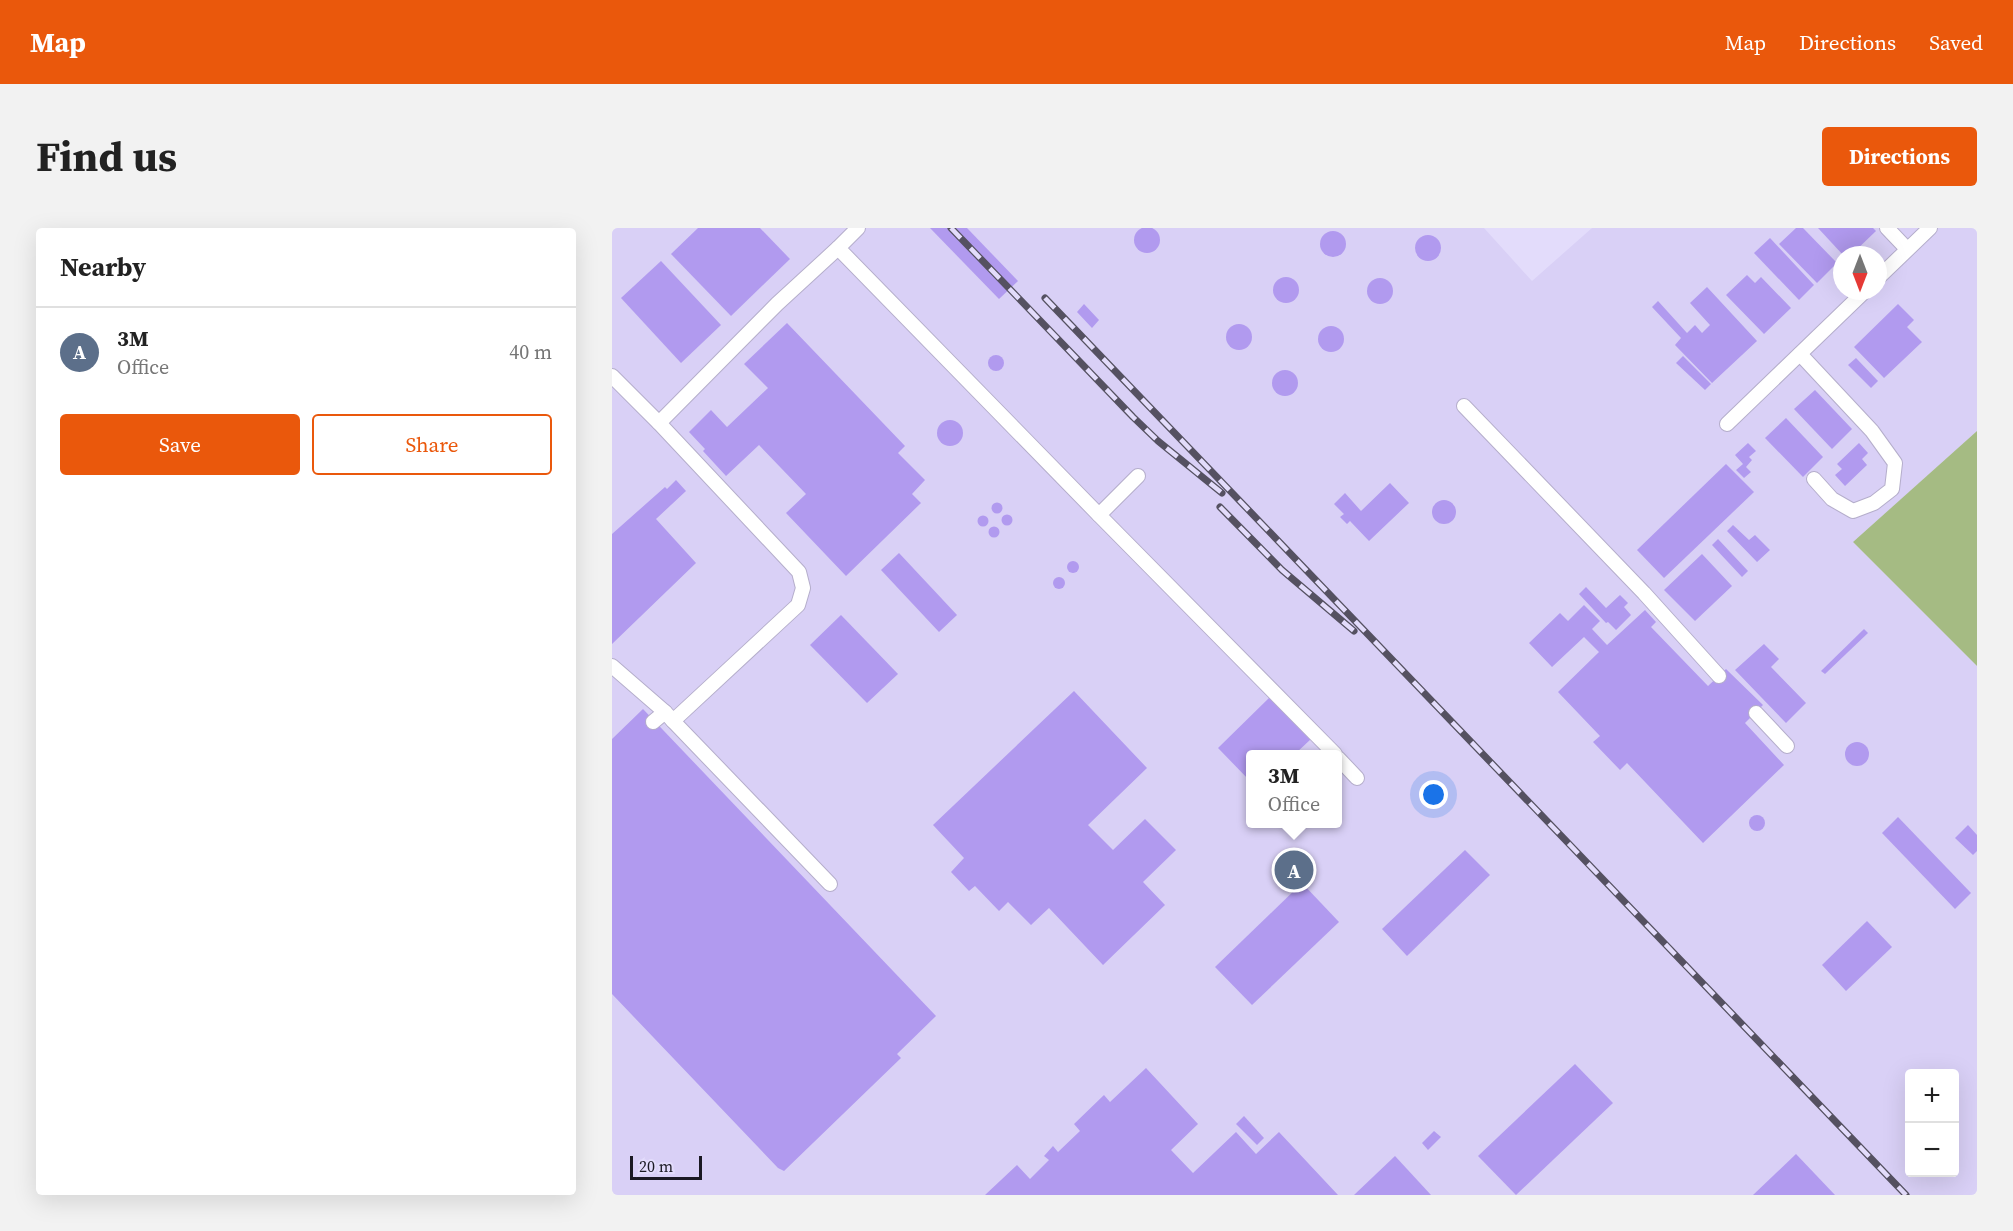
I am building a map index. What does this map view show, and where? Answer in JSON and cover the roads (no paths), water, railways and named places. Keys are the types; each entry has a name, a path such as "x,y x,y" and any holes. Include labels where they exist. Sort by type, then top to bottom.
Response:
{"lane":[{"path":"659,423 777,304 858,228"},
{"path":"1887,228 1908,249"},
{"path":"1887,269 1930,228"},
{"path":"838,248 1330,750"},
{"path":"1727,424 1856,300"},
{"path":"1800,354 1872,431 1895,463 1892,489 1874,503 1853,510 1832,499 1814,479"},
{"path":"612,376 799,572 803,588 798,605 669,717 653,722"},
{"path":"1464,406 1644,593 1719,676"},
{"path":"1099,514 1138,476"},
{"path":"612,666 669,717 830,885"},
{"path":"1756,712 1787,746"},
{"path":"1342,762 1357,778"}],"railway":[{"path":"951,228 1133,417 1158,441 1222,493"},
{"path":"1045,298 1906,1195"},
{"path":"1220,507 1282,570 1354,631"}],"place":[{"name":"3M","path":"1294,870"}]}
